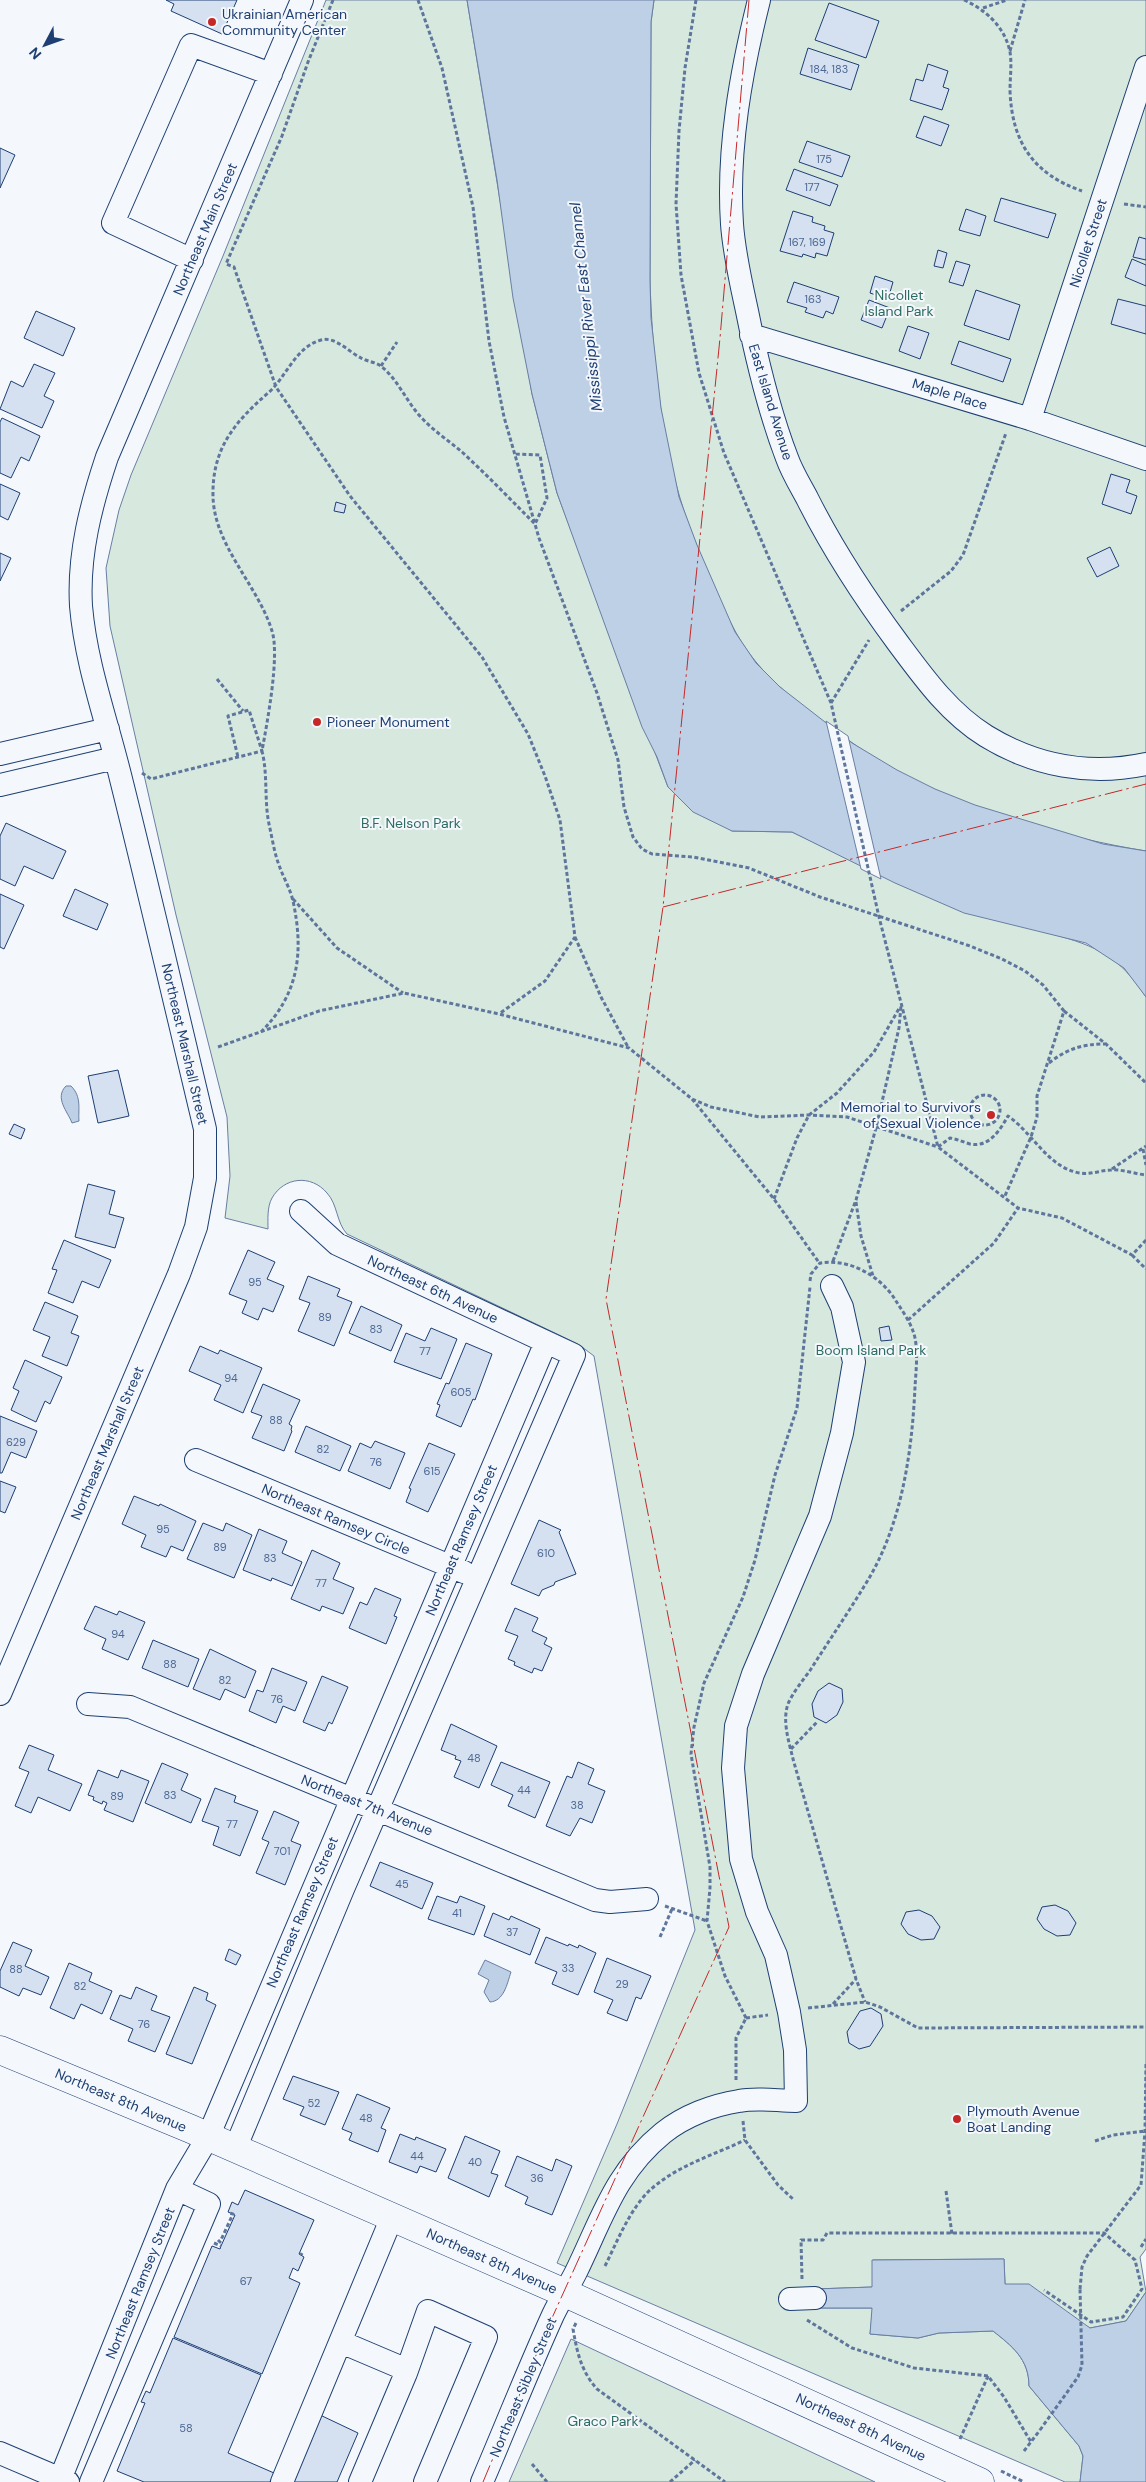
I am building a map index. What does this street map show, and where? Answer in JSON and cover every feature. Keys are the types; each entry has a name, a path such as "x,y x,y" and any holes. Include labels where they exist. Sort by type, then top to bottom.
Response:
{"main road":[{"name":"Northeast 8th Avenue","path":"0,2050 208,2137 576,2298 980,2482"}],"street":[{"name":"Northeast Main Street","path":"107,457 302,0"},
{"name":"East Island Avenue","path":"759,0 748,46 734,142 732,224 752,335 764,386 788,461 827,537 850,575 927,682 952,710 967,723 1005,747 1046,763 1098,770 1146,764"},
{"path":"192,260 113,223 191,45 271,74"},
{"name":"Nicollet Street","path":"1030,419 1146,67"},
{"name":"Maple Place","path":"752,335 1030,419 1146,459"},
{"name":"Northeast Marshall Street","path":"0,1694 8,1652 179,1274 196,1227 205,1178 205,1129 108,729 87,653 81,604 82,554 91,505 107,457"},
{"path":"0,754 108,729"},
{"path":"0,785 115,758"},
{"name":"Northeast 6th Avenue","path":"301,1211 337,1244 574,1355"},
{"path":"789,2012 776,1955 757,1912 741,1859 733,1768 736,1726 750,1682 820,1516 842,1433 854,1362 842,1307 832,1286"},
{"name":"Northeast Ramsey Street","path":"62,2481 81,2427 177,2189 208,2137 546,1342"},
{"name":"Northeast Ramsey Street","path":"235,2149 378,1808 574,1355"},
{"name":"Northeast Ramsey Circle","path":"196,1460 449,1567 477,1577"},
{"name":"Northeast 7th Avenue","path":"88,1704 130,1707 378,1808 594,1900 610,1902 646,1899"},
{"name":"Northeast Sibley Street","path":"482,2482 553,2315 576,2298 605,2204 624,2175 641,2154 664,2132 681,2121 704,2111 740,2100 796,2101 795,2050 789,2012"},
{"path":"91,2482 209,2204 177,2189"},
{"path":"282,2482 392,2217"},
{"path":"157,2239 188,2252"},
{"path":"136,2291 166,2304"},
{"path":"360,2482 407,2370 428,2311 486,2337 425,2482"},
{"path":"116,2340 146,2352"},
{"path":"341,2342 407,2370"},
{"path":"100,2380 129,2393"},
{"path":"81,2427 110,2438"},
{"path":"0,2453 62,2481"}],"path":[{"path":"333,0 308,62 282,136 226,264 234,267 276,387 350,496 465,634 514,708 546,776 560,820 575,937 601,997 629,1048 692,1099 774,1199 820,1263 832,1286"},
{"path":"418,0 442,68 474,207 489,341 514,454 535,524 597,693 618,760 624,807 633,837 642,849 652,854 693,857 749,868 820,897 970,946 1002,959 1025,971 1043,985 1064,1011 1106,1044 1146,1083"},
{"path":"696,0 685,68 679,131 676,204 681,276 699,372 724,453 831,703 879,917 938,1147"},
{"path":"964,0 982,8 998,25 1010,52"},
{"path":"982,8 1007,0"},
{"path":"1025,0 1010,52 1010,93 1018,138 1042,171 1063,185 1082,191"},
{"path":"1124,204 1146,207"},
{"path":"262,751 275,651 273,633 265,611 220,529 213,496 220,453 235,425 276,387 294,359 321,340 338,344 361,358 382,366 419,416 475,464 535,524"},
{"path":"382,366 397,342"},
{"path":"901,611 946,575 963,555 1007,430"},
{"path":"514,454 540,455 547,498 535,524"},
{"path":"831,703 874,633"},
{"path":"217,679 244,711"},
{"path":"238,757 228,716 249,710 265,762 265,793 269,823 278,863 293,899 299,957 297,971 280,1011 261,1032"},
{"path":"141,772 151,779 262,751"},
{"path":"293,899 337,948 404,993 499,1014 629,1048"},
{"path":"499,1014 545,981 575,937"},
{"path":"218,1047 319,1010 404,993"},
{"path":"774,1199 797,1138 809,1115 836,1093 874,1052 902,1004"},
{"path":"833,1260 856,1200 876,1128 899,1028 902,1004"},
{"path":"1004,1198 1031,1137 1037,1117 1037,1096 1064,1011"},
{"path":"1049,1063 1062,1053 1083,1044 1106,1044"},
{"path":"987,1095 996,1099 1000,1113 995,1122 986,1125 976,1122 970,1109 974,1100 987,1095"},
{"path":"692,1099 732,1112 760,1117 809,1115 847,1117 938,1147 1018,1208 1062,1218 1132,1255 1146,1269"},
{"path":"1000,1113 1023,1126 1046,1154 1064,1168 1081,1173 1111,1170 1146,1175"},
{"path":"938,1147 950,1138 971,1144 982,1143 999,1132 1008,1116"},
{"path":"1111,1170 1145,1147"},
{"path":"1145,1147 1146,1165"},
{"path":"856,1200 861,1236 873,1276"},
{"path":"908,1320 994,1243 1018,1208"},
{"path":"1132,1255 1146,1240"},
{"path":"820,1263 833,1260 851,1266 873,1276 892,1295 908,1320 915,1338 917,1362 913,1424 904,1484 883,1551 868,1579 788,1704 786,1729 790,1749 856,1980 865,2002"},
{"path":"790,1749 818,1721"},
{"path":"646,1899 706,1921"},
{"path":"660,1938 672,1909"},
{"path":"833,2004 856,1980"},
{"path":"737,2082 736,2038 746,2018 833,2004 865,2002 880,2007 918,2028 1146,2027"},
{"path":"1024,2451 1078,2378 1082,2365 1080,2289 1082,2267 1087,2256 1141,2185 1146,2131 1146,2063"},
{"path":"742,2114 745,2140 778,2185 794,2200"},
{"path":"1095,2141 1113,2135 1146,2131"},
{"path":"604,2267 640,2202 655,2185 688,2166 745,2140"},
{"path":"1141,2185 1146,2187"},
{"path":"946,2191 952,2234"},
{"path":"1031,2442 1004,2397 988,2376 914,2368 852,2348 802,2316 801,2240 824,2240 827,2233 1104,2233 1135,2260 1142,2289 1123,2317 1091,2322 1044,2290"},
{"path":"1141,2247 1146,2240"},
{"path":"576,2298 573,2329 578,2358 586,2376 597,2389 725,2482"},
{"path":"960,2439 988,2376"},
{"path":"670,2482 695,2460"},
{"path":"532,2464 548,2482"}],"green space":[{"name":"Boom Island Park","path":"326,0 467,0 532,394 557,493 668,787 732,831 792,832 840,855 1052,934 1082,943 1117,963 1127,972 1146,997 1146,2249 1140,2257 1146,2292 1126,2321 1090,2328 1005,2284 1004,2259 873,2260 873,2287 815,2289 815,2308 873,2308 870,2334 918,2338 939,2333 993,2331 1018,2354 1026,2368 1029,2386 1079,2446 1083,2456 1080,2482 1065,2482 557,2263 617,2124 695,1930 594,1356 578,1344 347,1234 343,1229 331,1198 321,1187 313,1183 298,1180 290,1182 277,1191 269,1205 268,1229 225,1218 230,1176 227,1117 176,915 110,626 106,568 119,510 131,475 223,256"},
{"name":"Nicollet Island Park","path":"654,0 1146,0 1146,851 1083,838 1019,821 955,798 897,771 811,713 786,692 756,662 736,632 710,577 683,508 667,446 658,390 650,280 651,22"},
{"name":"Graco Park","path":"571,2339 875,2482 509,2482"}],"water":[{"name":"Mississippi River East Channel","path":"467,0 654,0 651,22 650,280 651,318 661,408 679,497 697,545 735,632 756,663 780,687 852,743 897,770 935,789 975,805 1103,844 1146,851 1146,997 1124,968 1086,943 964,913 895,883 792,832 732,831 693,812 668,787 657,757 642,727 557,493 532,394 513,298 497,180"},
{"path":"66,1086 71,1086 78,1099 79,1121 72,1123 63,1105 61,1095"},
{"path":"485,1960 511,1972 502,1995 499,1999 490,2002 484,1992 489,1980 478,1974"},
{"path":"1004,2259 1005,2284 1029,2284 1090,2328 1126,2321 1146,2292 1146,2482 1080,2482 1083,2456 1079,2446 1029,2386 1026,2368 1018,2354 993,2331 939,2333 918,2338 870,2334 872,2308 815,2308 814,2289 872,2287 872,2260"}],"pier":[{"path":"826,721 848,736 881,879 861,869"}],"building":[{"name":"Ukrainian American Community Center","path":"166,0 237,0 222,34 171,11 174,4"},
{"path":"829,3 879,21 866,58 815,40"},
{"path":"808,48 859,65 851,90 800,74"},
{"path":"928,64 948,71 943,87 949,89 942,110 910,100 916,79 923,81"},
{"path":"924,116 949,125 941,146 916,137"},
{"path":"807,141 850,156 842,177 799,162"},
{"path":"0,148 15,155 0,188"},
{"path":"794,169 838,185 830,206 786,190"},
{"path":"1001,198 1056,214 1048,238 994,221"},
{"path":"966,209 986,216 980,236 959,230"},
{"path":"793,211 813,217 812,222 825,226 824,230 834,233 827,256 816,253 815,258 803,254 802,257 780,251"},
{"path":"1139,237 1146,239 1146,260 1133,257"},
{"path":"938,250 947,253 943,268 934,266"},
{"path":"1132,259 1146,265 1146,286 1125,277"},
{"path":"956,261 970,265 963,286 949,282"},
{"path":"875,276 893,282 888,299 870,293"},
{"path":"794,282 839,297 833,314 826,311 823,318 805,312 807,308 787,302"},
{"path":"976,290 1020,305 1009,340 964,325"},
{"path":"1118,299 1146,306 1146,334 1111,324"},
{"path":"869,300 890,308 882,328 861,320"},
{"path":"36,311 75,328 63,356 24,338"},
{"path":"908,326 929,333 920,359 899,351"},
{"path":"959,341 1011,359 1003,382 951,364"},
{"path":"34,364 55,373 44,396 54,401 42,428 0,409 11,381 23,387"},
{"path":"2,418 40,436 29,461 21,457 11,478 0,473 0,422"},
{"path":"1111,474 1130,480 1126,492 1137,496 1131,514 1102,504"},
{"path":"0,484 20,493 8,520 0,516"},
{"path":"336,502 346,505 344,513 334,511"},
{"path":"1110,547 1119,566 1097,577 1087,558"},
{"path":"0,553 11,558 0,581"},
{"path":"6,823 66,851 53,879 24,866 15,886 0,879 0,836"},
{"path":"75,889 108,904 97,930 63,916"},
{"path":"0,894 24,905 4,949 0,947"},
{"path":"118,1070 129,1116 98,1123 88,1076"},
{"path":"14,1124 25,1129 21,1139 9,1134"},
{"path":"88,1184 115,1191 109,1214 124,1218 115,1248 75,1237"},
{"path":"64,1240 111,1260 99,1288 82,1281 73,1303 48,1293 57,1270 52,1269"},
{"path":"248,1250 275,1262 267,1279 284,1286 273,1312 263,1308 258,1320 242,1313 247,1301 229,1294"},
{"path":"308,1276 340,1289 337,1296 352,1302 334,1346 298,1331 310,1303 299,1299"},
{"path":"45,1302 78,1316 71,1333 79,1336 67,1366 42,1356 50,1337 33,1330"},
{"path":"361,1306 402,1325 391,1351 349,1333"},
{"path":"889,1326 892,1340 881,1341 879,1328"},
{"path":"431,1328 457,1339 441,1379 394,1362 406,1333 425,1341"},
{"path":"466,1343 492,1354 475,1400 473,1399 461,1427 436,1416 440,1405 437,1404 446,1383 449,1384"},
{"path":"200,1346 218,1354 220,1350 262,1368 243,1413 214,1400 221,1385 189,1371"},
{"path":"25,1360 62,1377 50,1404 45,1401 36,1422 11,1410 19,1391 13,1388"},
{"path":"263,1384 300,1400 289,1424 292,1426 292,1431 284,1451 252,1438 262,1416 251,1412"},
{"path":"0,1416 37,1431 26,1458 11,1452 2,1473 0,1473"},
{"path":"306,1426 351,1446 340,1471 295,1452"},
{"path":"375,1441 405,1453 390,1489 348,1471 360,1443 371,1448"},
{"path":"429,1443 455,1454 428,1512 406,1502 411,1489 409,1488"},
{"path":"0,1481 16,1487 5,1513 0,1511"},
{"path":"134,1496 159,1506 160,1504 196,1521 183,1551 171,1546 166,1557 141,1547 146,1535 122,1524"},
{"path":"539,1520 561,1530 559,1532 576,1574 555,1582 554,1585 542,1590 539,1596 511,1584"},
{"path":"203,1523 223,1531 226,1523 252,1535 234,1578 187,1559"},
{"path":"259,1529 287,1541 282,1553 302,1562 292,1586 272,1578 271,1581 243,1570"},
{"path":"312,1550 340,1563 333,1579 354,1588 343,1614 322,1606 320,1611 291,1599"},
{"path":"375,1588 401,1599 394,1616 397,1617 386,1644 349,1628 360,1602 367,1605"},
{"path":"95,1606 117,1615 119,1611 145,1622 128,1660 102,1649 106,1639 84,1629"},
{"path":"515,1608 538,1618 532,1631 547,1638 544,1644 552,1648 542,1671 534,1668 532,1673 514,1665 515,1662 508,1659 518,1636 505,1631"},
{"path":"153,1640 199,1659 188,1687 142,1668"},
{"path":"210,1649 256,1671 245,1698 225,1689 220,1700 193,1689"},
{"path":"272,1668 307,1682 295,1711 283,1706 276,1723 249,1711 257,1690 263,1692"},
{"path":"322,1676 348,1687 332,1724 329,1722 325,1731 303,1722"},
{"path":"829,1683 842,1689 843,1702 837,1715 826,1723 814,1717 812,1704 818,1691"},
{"path":"451,1724 497,1746 479,1788 454,1777 461,1761 455,1759 456,1756 441,1750"},
{"path":"29,1745 54,1755 48,1770 82,1784 70,1811 38,1797 31,1813 15,1806 29,1772 19,1768"},
{"path":"501,1762 550,1782 535,1818 508,1806 513,1795 491,1785"},
{"path":"578,1762 594,1769 588,1784 605,1791 592,1823 580,1818 570,1836 546,1826 567,1776 572,1778"},
{"path":"162,1763 188,1774 181,1790 201,1799 191,1823 145,1803"},
{"path":"98,1770 118,1778 121,1770 149,1781 133,1822 104,1810 107,1803 103,1801 102,1804 93,1800 94,1797 88,1795"},
{"path":"215,1788 236,1796 234,1802 258,1811 240,1856 213,1845 219,1827 202,1821"},
{"path":"274,1811 299,1822 291,1841 301,1845 285,1885 256,1873 269,1842 262,1839"},
{"path":"380,1862 433,1883 422,1909 370,1886"},
{"path":"437,1896 457,1903 460,1896 485,1906 474,1935 428,1919"},
{"path":"1055,1905 1068,1911 1076,1923 1070,1935 1057,1936 1044,1929 1037,1919 1042,1907"},
{"path":"919,1910 932,1916 940,1927 934,1939 921,1940 908,1934 901,1924 906,1912"},
{"path":"493,1913 509,1920 511,1916 540,1929 530,1955 484,1936"},
{"path":"546,1937 568,1946 569,1944 578,1948 579,1945 596,1953 578,1995 552,1984 557,1972 535,1963"},
{"path":"13,1942 32,1950 25,1966 49,1977 41,1995 23,1988 19,1996 0,1987 0,1971"},
{"path":"229,1949 241,1955 236,1965 225,1960"},
{"path":"607,1958 651,1976 641,1999 636,1997 627,2021 607,2013 613,2000 594,1992"},
{"path":"69,1963 92,1973 89,1981 112,1991 102,2014 81,2004 74,2019 50,2008"},
{"path":"136,1987 157,1996 151,2010 170,2017 155,2052 128,2041 133,2029 110,2019 120,1995 131,1999"},
{"path":"194,1987 208,1993 206,2000 216,2005 192,2064 166,2054"},
{"path":"871,2008 881,2014 883,2026 870,2046 859,2049 849,2043 847,2032 860,2011"},
{"path":"293,2076 339,2092 325,2125 300,2115 304,2107 283,2099"},
{"path":"357,2094 390,2108 381,2128 386,2130 378,2152 349,2140 352,2133 342,2129"},
{"path":"400,2134 415,2140 416,2137 446,2149 436,2172 420,2166 417,2173 389,2162"},
{"path":"465,2136 500,2151 491,2173 498,2175 489,2197 448,2178"},
{"path":"517,2156 552,2171 556,2159 572,2166 552,2215 525,2204 528,2197 505,2186"},
{"path":"245,2190 314,2220 299,2254 304,2257 298,2271 293,2268 289,2278 300,2283 262,2374 174,2337 212,2246 220,2249 235,2215 228,2212 232,2202 238,2205"},
{"path":"173,2338 261,2375 228,2453 274,2473 270,2482 144,2482 117,2471 145,2403 141,2402 146,2391 150,2393"},
{"path":"318,2414 358,2433 337,2482 287,2482"}],"power":[{"path":"483,2482 547,2329 729,1927 606,1299 663,907 720,338 749,0"},
{"path":"663,907 1146,784"}],"place":[{"name":"Ukrainian American Community Center","path":"212,22"},
{"name":"Pioneer Monument","path":"317,722"},
{"name":"Memorial to Survivors of Sexual Violence","path":"991,1115"},
{"name":"Plymouth Avenue Boat Landing","path":"957,2119"}],"park label":[{"name":"B.F. Nelson Park","path":"411,823"}]}
